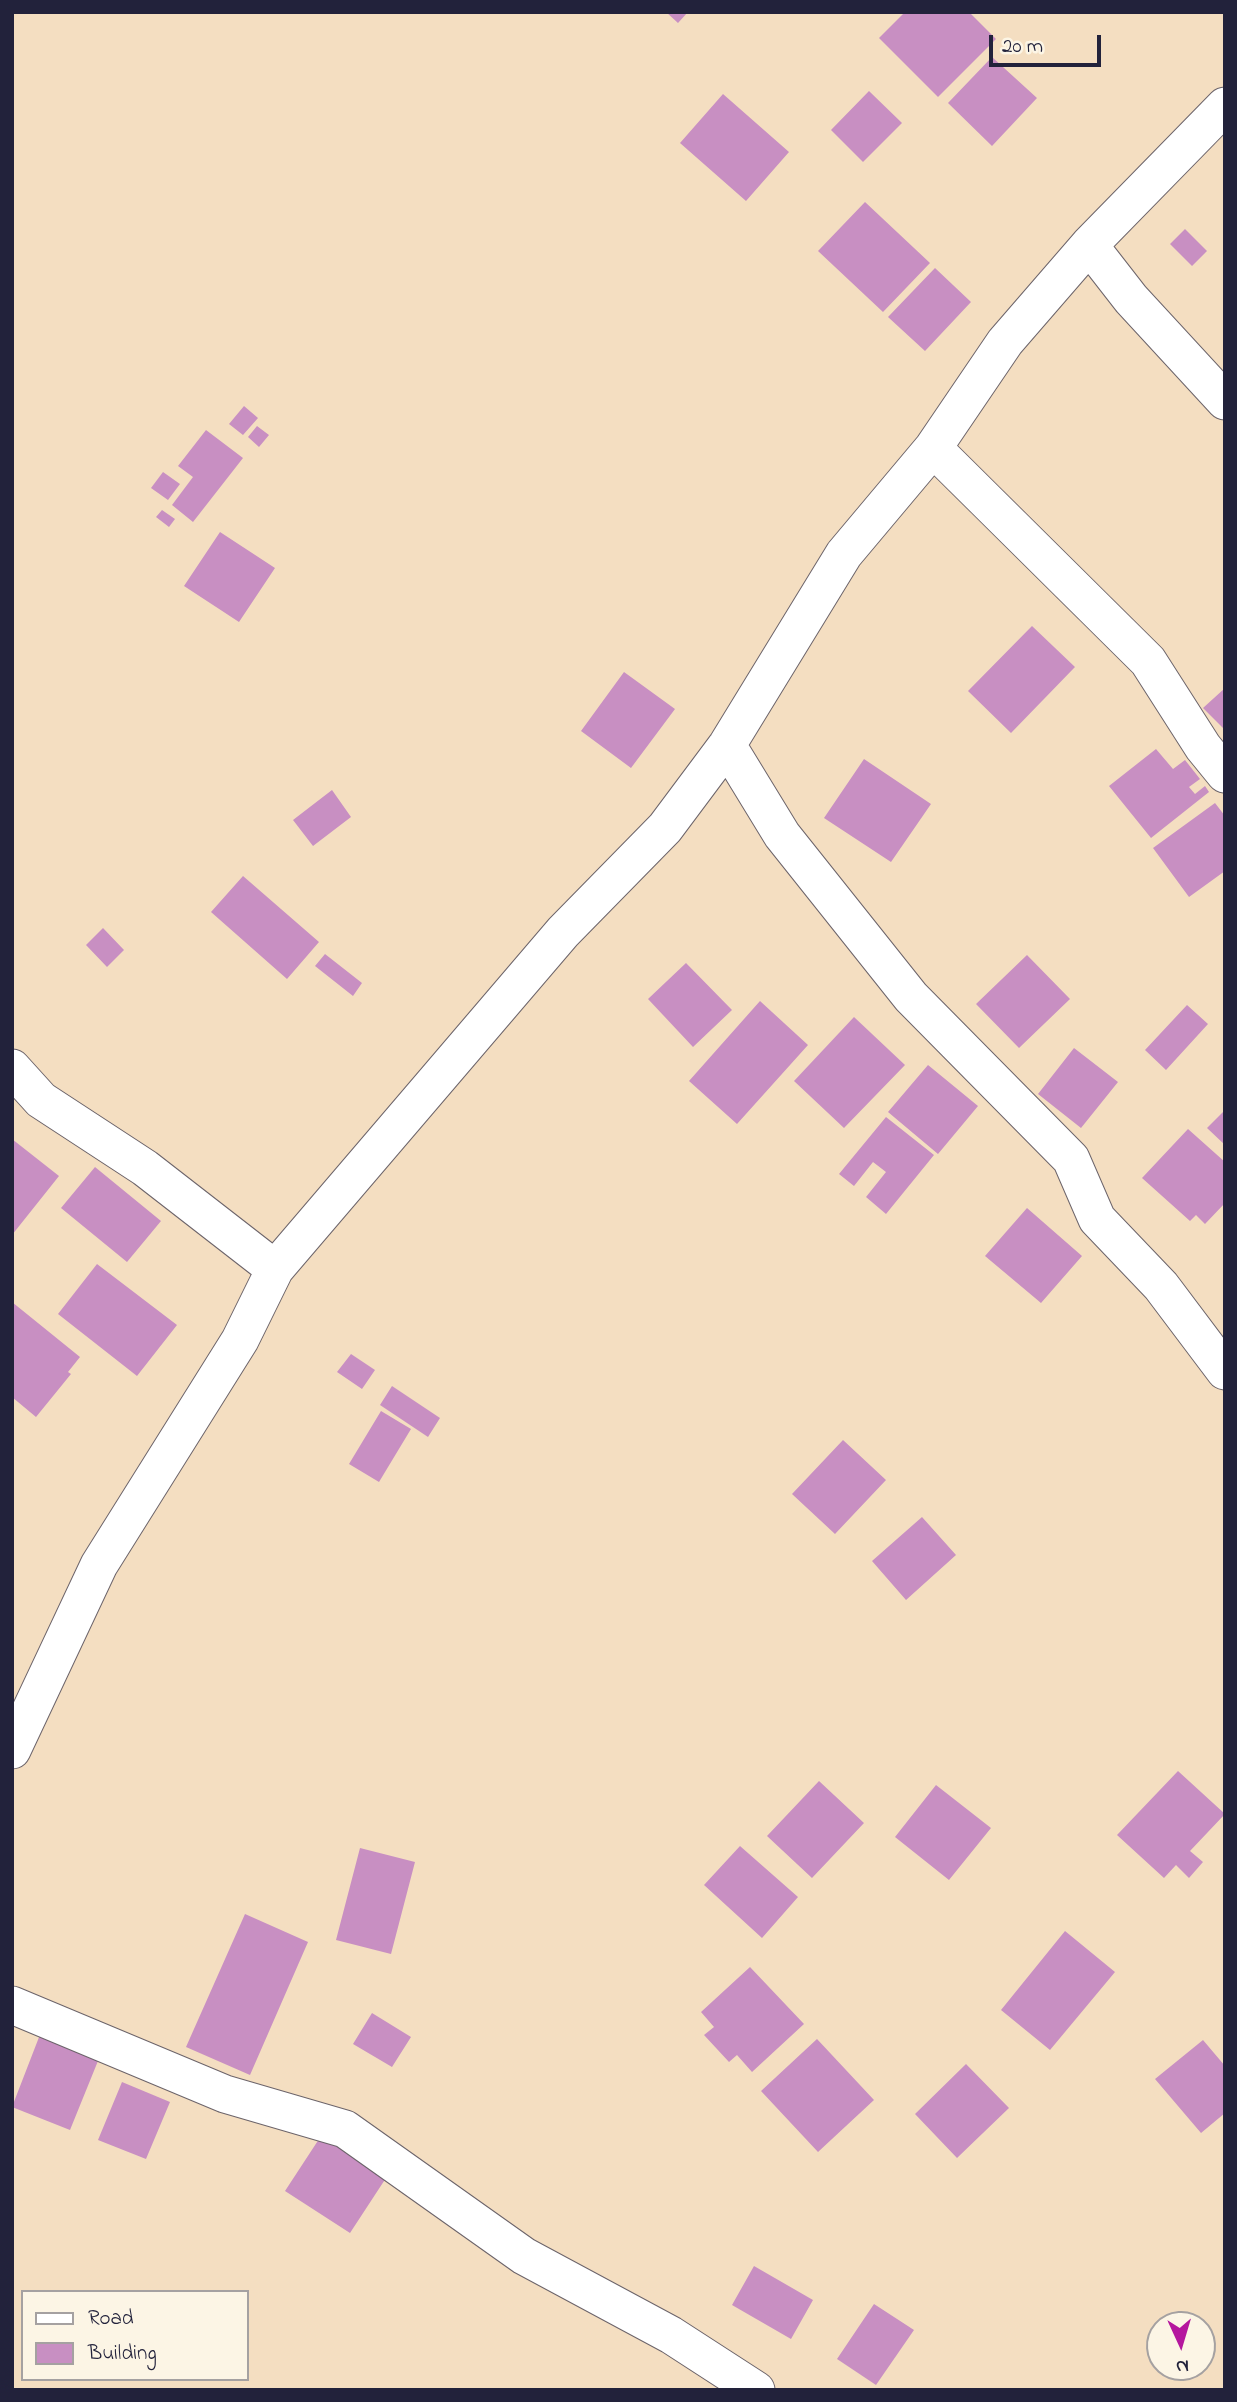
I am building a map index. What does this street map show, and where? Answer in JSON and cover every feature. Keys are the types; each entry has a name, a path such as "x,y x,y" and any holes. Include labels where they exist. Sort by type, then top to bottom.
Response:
{"street":[{"path":"12,1750 99,1565 240,1340 275,1269 563,932 665,828 727,745 844,554 933,448 1005,342 1089,245 1225,106"},
{"path":"1089,245 1131,299 1225,401"},
{"path":"933,448 1148,661 1203,747 1225,774"},
{"path":"727,745 782,835 911,997 1071,1159 1097,1219 1160,1286 1225,1371"},
{"path":"12,1068 41,1100 145,1168 275,1269"},
{"path":"12,2005 225,2094 345,2129 524,2256 671,2335 756,2390"}],"building":[{"path":"666,12 688,12 678,23"},
{"path":"905,12 969,12 996,39 938,97 879,38"},
{"path":"992,57 1037,98 992,146 948,103"},
{"path":"869,91 902,123 863,162 831,130"},
{"path":"723,94 789,152 746,201 680,143"},
{"path":"865,202 930,263 883,312 818,251"},
{"path":"1185,229 1207,251 1192,266 1170,244"},
{"path":"935,268 971,302 925,351 888,317"},
{"path":"244,406 258,418 243,435 229,424"},
{"path":"257,426 269,435 259,447 248,437"},
{"path":"206,430 243,458 193,522 172,505 193,477 178,466"},
{"path":"163,472 180,484 168,500 151,488"},
{"path":"162,510 175,519 169,527 156,517"},
{"path":"220,532 275,568 239,622 184,586"},
{"path":"1032,626 1075,667 1011,733 968,691"},
{"path":"624,672 675,709 631,768 581,731"},
{"path":"1225,688 1225,730 1203,708"},
{"path":"1156,749 1173,769 1185,760 1200,779 1189,787 1195,794 1205,786 1209,792 1151,838 1109,786"},
{"path":"864,759 931,804 891,862 824,818"},
{"path":"332,790 351,817 313,846 293,820"},
{"path":"1215,803 1225,816 1225,871 1189,897 1153,848"},
{"path":"243,876 319,942 287,979 211,912"},
{"path":"103,928 124,950 107,967 86,945"},
{"path":"325,954 362,983 353,996 315,966"},
{"path":"1027,955 1070,999 1019,1048 976,1004"},
{"path":"686,963 732,1010 693,1047 648,999"},
{"path":"760,1001 808,1045 737,1124 689,1081"},
{"path":"1187,1005 1208,1024 1166,1070 1145,1050"},
{"path":"854,1017 905,1065 844,1128 794,1081"},
{"path":"1074,1048 1118,1082 1081,1128 1038,1094"},
{"path":"928,1065 978,1106 938,1154 888,1112"},
{"path":"1225,1110 1225,1145 1207,1128"},
{"path":"886,1117 934,1155 886,1214 866,1197 886,1172 873,1162 854,1186 839,1174"},
{"path":"1188,1129 1225,1162 1225,1203 1205,1224 1196,1215 1190,1221 1142,1178"},
{"path":"12,1139 59,1176 12,1235"},
{"path":"95,1167 161,1221 127,1262 61,1208"},
{"path":"1027,1208 1082,1256 1041,1303 985,1256"},
{"path":"97,1264 177,1325 137,1376 58,1314"},
{"path":"12,1302 80,1357 68,1372 71,1374 36,1417 12,1397"},
{"path":"351,1354 375,1370 362,1389 337,1372"},
{"path":"392,1386 440,1418 428,1437 380,1405"},
{"path":"381,1411 411,1429 379,1482 349,1464"},
{"path":"843,1440 886,1480 835,1534 792,1494"},
{"path":"922,1517 956,1555 906,1600 872,1561"},
{"path":"1178,1771 1225,1814 1190,1851 1203,1862 1189,1878 1176,1865 1164,1878 1117,1835"},
{"path":"819,1781 864,1823 812,1878 767,1836"},
{"path":"936,1785 991,1828 949,1880 895,1837"},
{"path":"740,1846 798,1897 762,1938 704,1885"},
{"path":"360,1848 415,1862 391,1954 336,1940"},
{"path":"245,1914 308,1942 250,2075 186,2047"},
{"path":"1065,1931 1115,1972 1050,2050 1001,2010"},
{"path":"750,1967 804,2024 752,2072 737,2055 729,2062 704,2035 714,2027 701,2012"},
{"path":"372,2013 411,2037 392,2067 353,2044"},
{"path":"41,2032 100,2056 70,2130 12,2107"},
{"path":"817,2039 874,2100 818,2152 761,2091"},
{"path":"1203,2040 1225,2066 1225,2113 1201,2133 1155,2079"},
{"path":"966,2064 1009,2108 957,2158 915,2114"},
{"path":"122,2082 170,2102 146,2159 98,2140"},
{"path":"321,2136 386,2178 350,2233 285,2191"},
{"path":"754,2266 813,2300 791,2339 732,2305"},
{"path":"874,2304 914,2330 876,2385 837,2359"}]}
